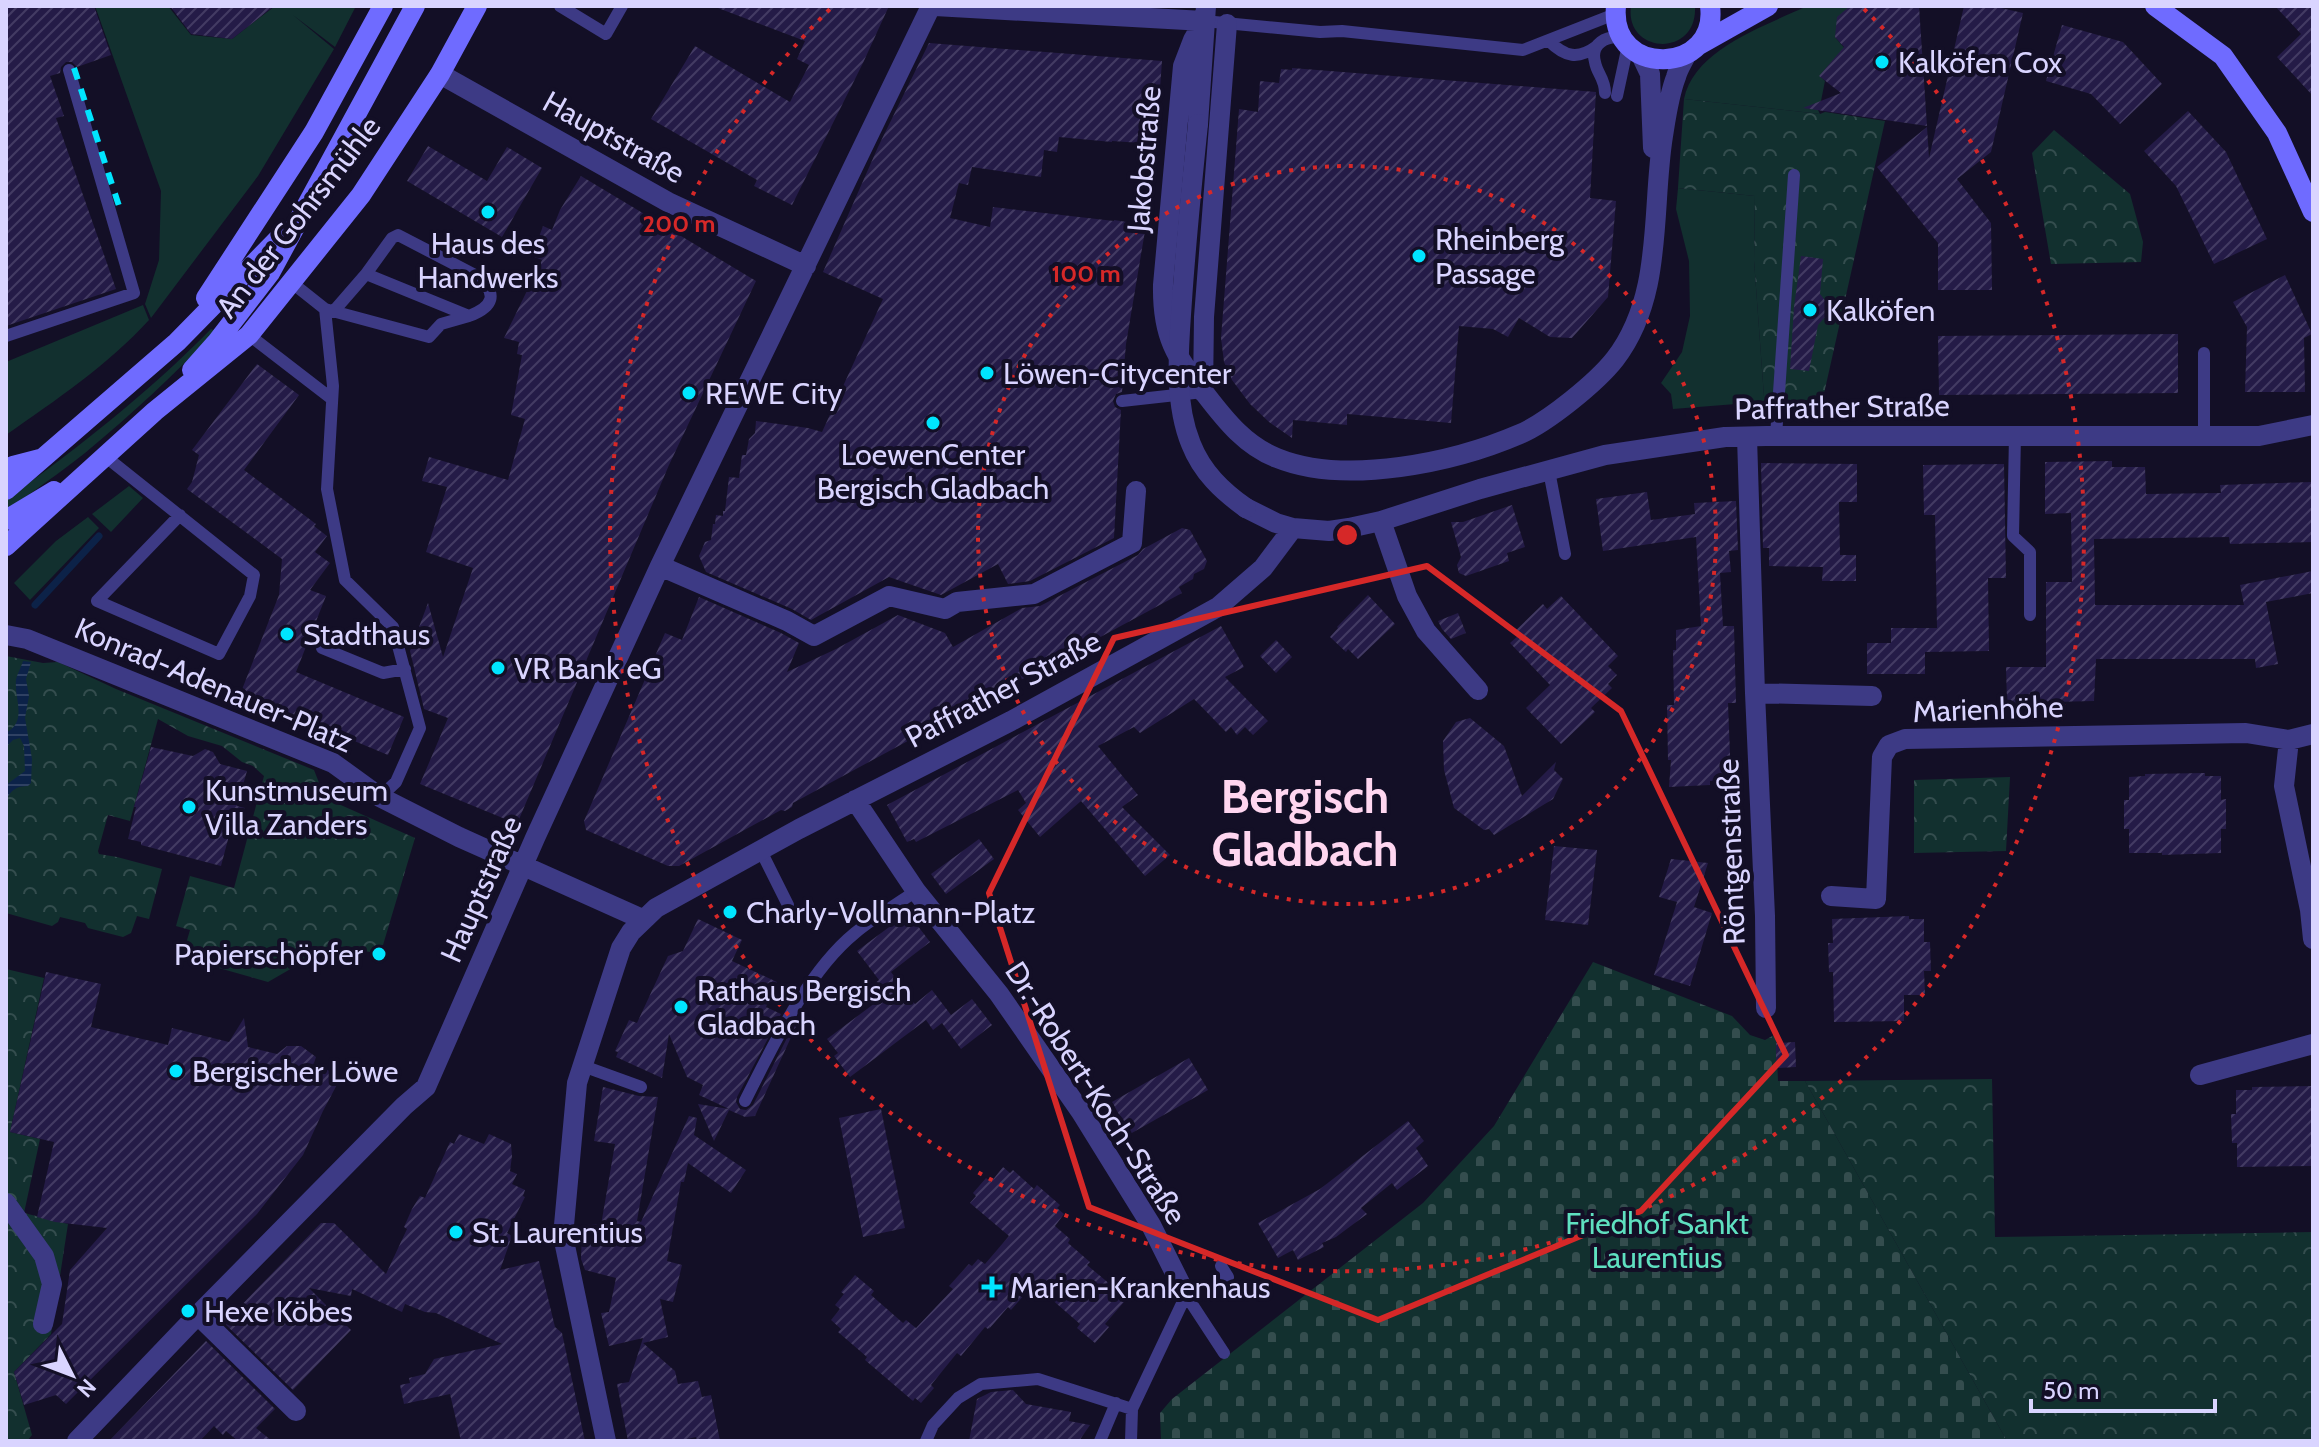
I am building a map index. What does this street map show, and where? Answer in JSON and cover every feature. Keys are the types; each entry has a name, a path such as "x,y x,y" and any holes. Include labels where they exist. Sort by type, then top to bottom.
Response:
{"main road":[{"name":"An der Gohrsmühle","path":"177,342 314,132 383,6"},
{"path":"155,411 216,343 270,273 415,6"},
{"name":"An der Gohrsmühle","path":"6,546 155,411 249,335 361,195 440,74 477,6"},
{"name":"Jakobstraße","path":"1691,50 1705,36 1710,6"},
{"path":"1630,46 1663,60 1691,50 1768,6"},
{"path":"2155,6 2223,56 2277,133 2313,212"},
{"name":"Jakobstraße","path":"1616,10 1617,26 1630,46"},
{"path":"6,490 177,342 298,220"},
{"path":"6,470 44,458"},
{"name":"An der Gohrsmühle","path":"6,520 101,461"}],"street":[{"name":"Hauptstraße","path":"77,1441 426,1087 660,566 933,6"},
{"path":"933,6 1205,14 1181,317 1179,374 1183,420 1190,443 1205,471 1224,491 1261,517 1293,528"},
{"name":"Jakobstraße","path":"1205,14 1183,66 1166,238 1163,313 1179,361 1227,423 1275,458 1313,467 1393,469 1484,447 1523,433 1588,387 1614,359 1631,334 1643,306 1652,267 1665,125 1676,77 1691,50"},
{"path":"1203,392 1204,317 1227,24"},
{"name":"Jakobstraße","path":"1630,46 1650,74 1658,192"},
{"name":"Hauptstraße","path":"440,74 668,202 806,266"},
{"name":"Paffrather Straße","path":"642,919 667,901 1011,721 1218,607 1263,568 1293,528 1329,531 1381,521 1480,489 1605,455 1725,437 2259,436 2313,425"},
{"name":"Röntgenstraße","path":"1747,437 1766,1008"},
{"path":"660,566 787,621 814,636 889,596 945,609 957,602 1034,594 1132,543 1136,491"},
{"path":"1381,521 1407,596 1426,631 1478,690"},
{"name":"Konrad-Adenauer-Platz","path":"6,635 27,639 333,763 380,797 642,919"},
{"path":"1755,693 1872,696"},
{"name":"Marienhöhe","path":"1831,896 1876,899 1882,757 1889,745 1905,739 2246,733 2289,740 2313,734"},
{"path":"2289,740 2284,786 2310,910 2313,939"},
{"name":"Dr.-Robert-Koch-Straße","path":"855,800 916,891 999,994 1081,1112 1151,1225 1188,1298"},
{"path":"606,1441 563,1236 577,1083 621,948 642,919"},
{"path":"2200,1075 2313,1044"},
{"path":"6,1203 44,1256 52,1284 43,1324"},
{"path":"198,1315 296,1411"}],"lane":[{"path":"560,6 606,34 622,6"},
{"path":"1205,14 1227,24 1342,31 1523,50 1616,10"},
{"path":"1549,41 1556,48 1576,56 1588,52 1606,38 1630,46 1611,94 1595,64 1594,51 1597,46"},
{"path":"6,336 134,293 69,70"},
{"path":"1776,436 1794,175"},
{"path":"291,282 329,310 429,337 441,324 486,309 490,303 490,291 477,276 398,235 392,238 366,274 329,310 333,386 327,489 345,580 393,627 420,728 396,782 380,797"},
{"path":"366,274 469,316"},
{"path":"249,335 332,399"},
{"path":"2204,353 2204,435"},
{"path":"1122,401 1203,392"},
{"path":"2015,435 2013,536 2030,552 2030,615"},
{"path":"101,461 180,515 254,575 250,596 219,654 97,601 180,515"},
{"path":"1549,471 1565,554"},
{"path":"322,648 383,673 405,669"},
{"path":"761,851 788,905"},
{"path":"745,1101 788,1017 828,961 854,934 916,891"},
{"path":"583,1066 641,1087"},
{"path":"1131,1441 1132,1409 1188,1298 1228,1277 1221,1266"},
{"path":"1188,1298 1224,1353"},
{"path":"926,1441 933,1425 958,1398 981,1384 1038,1379 1132,1409"},
{"path":"1100,1441 1116,1403"}],"highlighted area":[{"path":"1427,566 1621,711 1786,1055 1641,1211 1378,1320 1089,1207 989,893 1114,638"}],"green space":[{"path":"95,6 168,6 191,35 232,39 275,6 356,6 335,47 293,15 334,49 258,176 151,318 145,304 159,260 161,191"},
{"path":"1631,6 1695,6 1693,23 1685,35 1674,42 1662,44 1649,41 1638,34 1632,22"},
{"path":"1807,6 1850,6 1835,37 1851,56 1820,76 1825,81 1821,101 1815,104 1820,114 1684,99 1690,81 1716,53 1752,31"},
{"path":"1684,99 1820,114 1825,112 1885,121 1821,407 1765,410 1754,260 1755,196 1678,188"},
{"path":"2054,130 2130,194 2143,242 2141,262 2051,264 2032,153"},
{"path":"1678,188 1755,196 1754,260 1765,410 1756,411 1736,404 1673,409 1671,394 1661,383 1682,352 1690,316 1689,261 1676,209"},
{"path":"143,305 149,320 133,336 81,381 6,435 6,362"},
{"path":"211,329 216,331 119,424 6,511 6,500 112,419"},
{"path":"129,486 143,498 111,532 92,514"},
{"path":"88,517 99,528 30,600 14,583 56,541"},
{"path":"6,656 43,663 58,662 314,770 325,798 415,838 383,945 370,952 332,945 268,982 187,959 183,954 190,930 176,926 190,876 234,888 264,776 222,746 188,736 158,719 130,821 108,815 98,851 99,854 162,869 149,919 137,916 131,933 123,937 60,917 52,926 6,913"},
{"path":"2010,777 2006,851 1914,853 1914,780"},
{"name":"Friedhof Sankt Laurentius","path":"1593,962 1732,1016 1750,1035 1765,1040 1776,1034 1778,1081 1805,1081 2007,1441 1161,1441 1160,1413 1172,1399 1423,1203 1494,1126"},
{"path":"6,969 44,978 10,1132 40,1139 24,1213 68,1224 51,1334 14,1372 32,1435 27,1441 6,1441"},
{"path":"1992,1079 1995,1237 2313,1232 2313,1441 2007,1441 1805,1081"}],"water":[{"path":"23,661 31,662 26,679 29,696 25,718 32,759 31,783 14,789 6,801 6,785 25,771 24,746 20,738 6,747 6,733 17,722 16,680"}],"building":[{"path":"6,6 94,6 111,55 77,67 72,62 66,62 60,73 50,76 64,116 56,118 116,289 6,326"},
{"path":"170,6 274,6 232,39 191,34"},
{"path":"718,6 889,6 792,205 754,186 757,180 651,119 695,46 790,102 809,65 797,59 805,41"},
{"name":"Kalköfen Cox","path":"1850,6 1919,6 1927,126 1803,108 1841,93 1819,76 1844,47 1835,37 1837,17"},
{"path":"1964,6 1992,6 2023,13 1991,152 1957,179 1991,223 1992,290 1938,290 1938,243 1877,167 1927,127 1929,158"},
{"path":"2275,6 2313,6 2313,96 2277,57 2301,34"},
{"path":"2062,25 2123,42 2162,84 2120,124 2091,94 2046,81"},
{"path":"929,43 1162,61 1156,144 1059,137 1057,152 1044,150 1041,177 972,167 968,185 959,183 950,218 990,227 993,207 1146,225 1126,344 1122,392 1116,394 1113,401 1115,407 1121,410 1114,538 1030,581 1008,584 998,564 941,595 889,577 811,620 706,572 699,556 705,542 711,540 716,515 723,516 729,477 739,478 742,455 746,455 749,439 755,433 756,421 822,432 883,299 823,272 878,147"},
{"name":"Rheinberg Passage","path":"1281,69 1596,92 1590,198 1616,201 1608,297 1572,338 1550,337 1519,318 1508,337 1493,329 1459,326 1451,423 1347,414 1347,425 1293,420 1292,438 1269,422 1232,380 1224,362 1221,338 1239,109 1258,112 1260,81 1279,83"},
{"path":"2188,111 2226,152 2267,239 2214,264 2176,186 2144,151"},
{"name":"Haus des Handwerks","path":"428,146 487,181 507,147 542,168 502,237 407,181"},
{"path":"581,176 756,281 669,465 517,824 420,784 448,718 424,709 410,651 428,603 443,657 473,568 426,552 447,487 422,481 429,457 508,480 525,419 511,415 522,355 517,354 519,342 504,338 542,260 532,256 543,226 552,230 560,210"},
{"name":"Kalköfen","path":"1801,256 1823,259 1820,294 1828,304 1826,316 1818,325 1809,371 1790,369"},
{"path":"2285,275 2312,334 2304,338 2305,392 2245,392 2247,327 2233,302"},
{"path":"2178,334 2178,393 1939,395 1938,336"},
{"path":"257,364 299,395 244,470 316,524 314,526 327,536 315,552 330,563 310,590 326,596 296,672 404,717 388,755 268,708 268,705 241,692 279,595 282,559 187,489 199,455 192,450"},
{"path":"2112,461 2112,467 2145,467 2146,494 2221,493 2220,485 2313,482 2313,542 2230,544 2229,537 2094,539 2095,605 2244,605 2240,585 2313,571 2313,593 2266,602 2278,664 2256,668 2255,659 2096,659 2094,701 2007,703 2006,667 2046,667 2046,582 2072,582 2071,513 2045,514 2045,462"},
{"path":"1761,463 1857,464 1857,502 1839,502 1840,555 1856,555 1856,581 1822,581 1823,567 1769,566 1769,548 1763,548"},
{"path":"2004,464 2006,578 1988,578 1989,651 1925,652 1925,674 1867,674 1867,643 1891,643 1891,628 1937,628 1935,515 1924,515 1923,465"},
{"path":"1647,492 1651,520 1695,514 1694,503 1736,501 1738,550 1729,551 1731,572 1720,573 1723,626 1734,626 1736,703 1728,703 1731,780 1710,781 1710,785 1669,787 1671,760 1668,760 1667,705 1674,705 1673,650 1676,650 1676,630 1701,626 1696,537 1603,551 1596,499"},
{"path":"1512,505 1525,547 1507,553 1509,561 1466,576 1459,573 1457,565 1461,557 1451,522 1463,522"},
{"path":"1182,528 1190,530 1207,561 1204,569 1179,587 1182,593 679,866 668,866 586,830 584,821 665,633 682,640 699,597 799,643 787,672 898,615 945,633 953,647 1022,608 1040,606 1138,555 1143,549"},
{"path":"1368,595 1395,624 1358,659 1330,637"},
{"path":"1561,596 1618,656 1608,666 1617,675 1608,684 1612,688 1591,708 1595,712 1561,744 1526,708 1550,685 1510,643 1519,635 1515,631 1543,604 1547,609"},
{"path":"1458,613 1466,633 1451,639 1438,621"},
{"path":"1221,626 1244,667 1225,677 1268,721 1253,735 1245,727 1237,735 1231,727 1226,732 1194,699 1140,733 1134,727 1098,746 1138,795 1122,807 1170,855 1145,876 1081,801 1040,837 1018,810 1026,803 1018,790 916,842 914,839 907,842 887,805"},
{"path":"1276,640 1292,657 1276,673 1260,656"},
{"path":"1470,718 1504,746 1522,796 1556,762 1554,770 1563,779 1553,799 1494,835 1454,808 1444,770 1443,741 1456,722"},
{"name":"Kunstmuseum Villa Zanders","path":"151,747 193,756 205,749 213,752 220,764 247,771 237,806 245,808 238,834 230,832 221,866 128,839"},
{"path":"2205,773 2205,776 2221,776 2221,800 2226,799 2226,829 2221,829 2221,853 2129,853 2129,829 2124,829 2124,800 2129,800 2129,777"},
{"path":"979,839 994,859 946,894 931,874"},
{"path":"1554,846 1597,850 1588,925 1545,920"},
{"path":"1671,859 1708,863 1694,907 1712,913 1690,986 1654,975 1677,902 1659,897"},
{"path":"908,913 930,942 891,972 915,1004 932,990 951,1015 972,999 992,1025 961,1049 942,1023 933,1030 926,1020 850,1077 834,1056 838,1053 827,1039 879,1000 870,987 879,980 857,951"},
{"path":"1909,916 1909,919 1924,919 1924,942 1930,942 1931,971 1924,971 1925,995 1904,995 1904,1021 1834,1022 1833,972 1829,972 1828,943 1833,943 1832,919"},
{"path":"698,919 742,940 732,961 777,982 766,1007 781,1014 737,1097 740,1109 746,1110 753,1105 798,1022 755,1116 745,1117 729,1110 714,1141 698,1104 729,1109 699,1095 703,1085 687,1077 669,1034 662,1078 616,1057 618,1052 615,1051 629,1020 637,1023 668,956 683,951"},
{"path":"46,972 101,984 91,1027 168,1045 172,1028 229,1042 244,1018 248,1047 277,1054 287,1046 301,1046 316,1057 314,1063 341,1077 303,1155 257,1214 66,1404 56,1395 24,1405 14,1372 62,1324 70,1270 107,1228 37,1217 54,1142 10,1132"},
{"path":"1795,1042 1796,1067 1776,1068 1776,1043"},
{"path":"1189,1058 1208,1090 1130,1134 1112,1102"},
{"path":"2312,1086 2313,1166 2237,1167 2237,1143 2232,1143 2231,1114 2236,1114 2236,1090"},
{"path":"603,1087 639,1096 658,1097 637,1221 641,1222 689,1116 697,1118 694,1135 746,1170 731,1193 688,1163 684,1182 681,1182 667,1261 682,1265 673,1302 660,1299 668,1337 643,1343 675,1371 678,1384 698,1381 702,1397 711,1395 720,1441 697,1441 696,1437 679,1441 628,1441 617,1384 629,1382 643,1338 609,1346 601,1313 609,1312 616,1278 585,1270 581,1259 582,1229 590,1224 601,1225 615,1144 594,1141"},
{"path":"881,1109 905,1228 863,1237 839,1118"},
{"path":"1408,1121 1424,1141 1416,1148 1428,1166 1397,1190 1392,1183 1361,1208 1367,1214 1336,1237 1322,1243 1324,1247 1298,1260 1293,1250 1278,1258 1258,1223 1320,1189"},
{"path":"459,1134 484,1144 489,1134 511,1144 510,1171 517,1174 512,1184 525,1190 525,1197 507,1233 512,1236 500,1270 539,1261 555,1327 562,1333 585,1441 461,1441 450,1394 404,1404 400,1385 410,1383 409,1378 425,1374 434,1359 502,1344 436,1313 405,1304 402,1312 352,1289 351,1296 309,1288 351,1330 293,1390 224,1323 321,1223 334,1223 386,1274 407,1229 404,1227 412,1209 420,1196 425,1198 450,1142 454,1144"},
{"path":"1003,1167 1010,1173 1013,1170 1034,1189 1037,1185 1060,1205 1057,1208 1064,1214 1055,1226 1070,1239 1068,1243 1090,1262 1087,1265 1117,1290 1114,1293 1124,1302 1105,1324 1109,1327 1095,1343 1077,1328 1080,1324 1042,1291 1039,1294 1031,1287 1011,1310 1008,1307 989,1329 990,1326 988,1329 985,1327 961,1356 957,1353 931,1385 934,1388 921,1403 915,1398 913,1401 838,1332 841,1329 831,1320 840,1309 835,1305 855,1275 874,1291 871,1295 903,1323 906,1320 916,1328 953,1289 949,1286 969,1264 972,1266 978,1259 985,1264 1009,1236 970,1203 976,1196 973,1193 986,1178 991,1182"},
{"path":"206,1341 275,1409 256,1428 272,1441 238,1441 226,1431 223,1435 214,1426 200,1441 109,1441"},
{"path":"1013,1390 1026,1404 1071,1412 1069,1421 1090,1425 1079,1441 969,1441 977,1399 991,1392"}],"waterway":[{"path":"35,605 99,536"}],"railway":[{"path":"74,68 120,209"}],"place":[{"name":"Kalköfen Cox","path":"1882,62"},
{"name":"Haus des Handwerks","path":"488,212"},
{"name":"Rheinberg Passage","path":"1419,256"},
{"name":"Kalköfen","path":"1810,310"},
{"name":"Löwen-Citycenter","path":"987,373"},
{"name":"REWE City","path":"689,393"},
{"name":"LoewenCenter Bergisch Gladbach","path":"933,423"},
{"name":"Stadthaus","path":"287,634"},
{"name":"VR Bank eG","path":"498,668"},
{"name":"Kunstmuseum Villa Zanders","path":"189,807"},
{"name":"Charly-Vollmann-Platz","path":"730,912"},
{"name":"Papierschöpfer","path":"379,954"},
{"name":"Rathaus Bergisch Gladbach","path":"681,1007"},
{"name":"Bergischer Löwe","path":"176,1071"},
{"name":"St. Laurentius","path":"456,1232"},
{"name":"Marien-Krankenhaus","path":"992,1287"},
{"name":"Hexe Köbes","path":"188,1311"}],"district":[{"name":"Bergisch Gladbach","path":"1305,824"}]}
